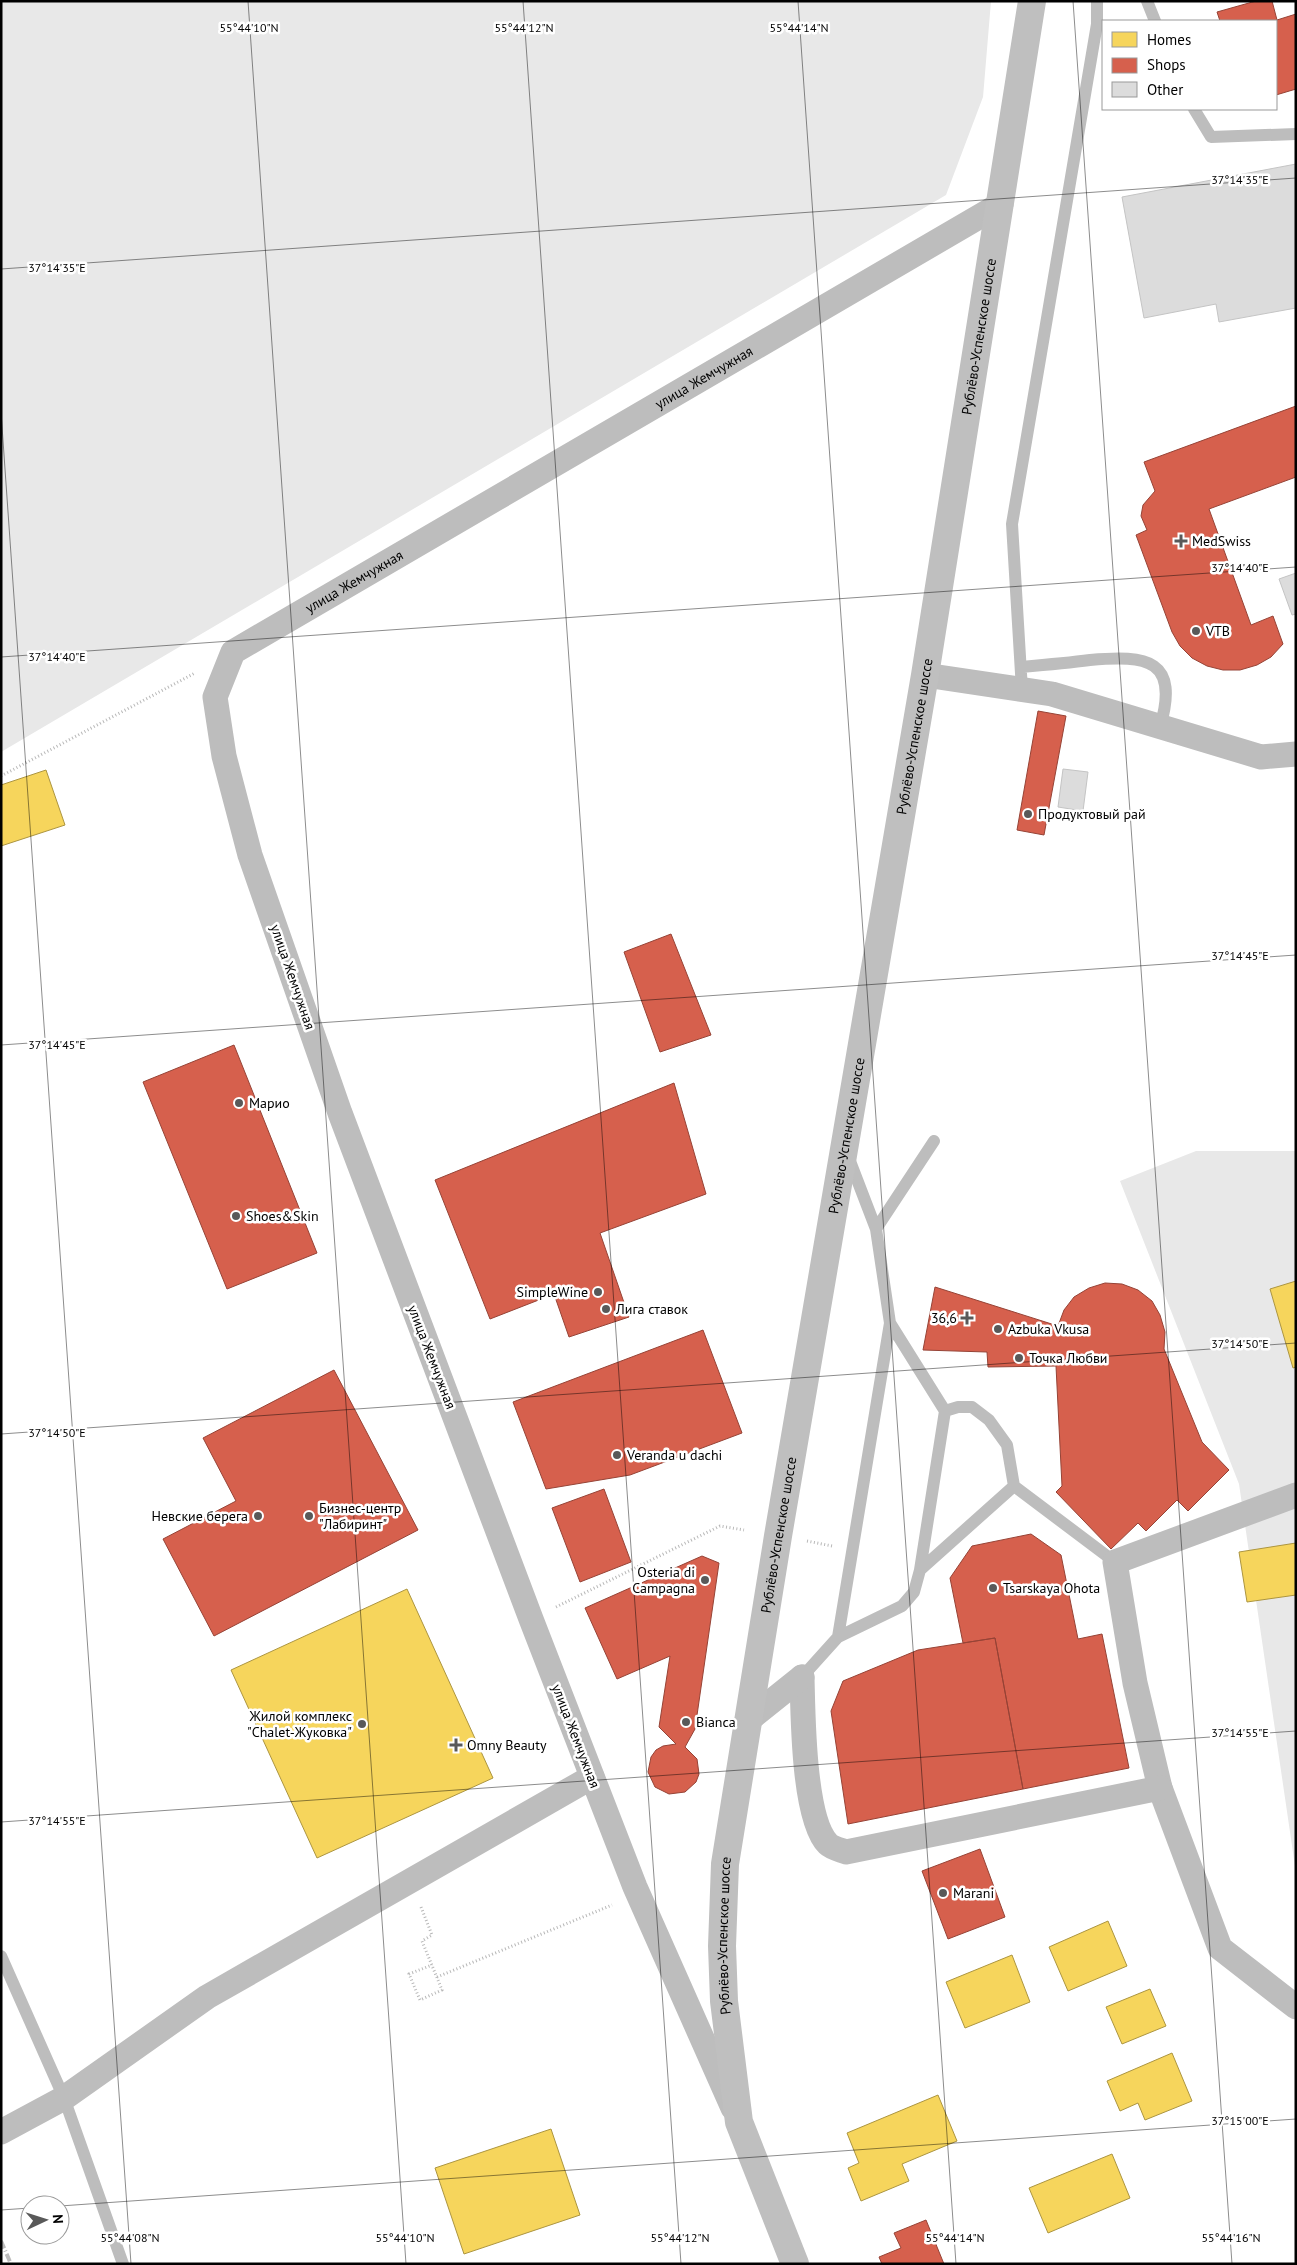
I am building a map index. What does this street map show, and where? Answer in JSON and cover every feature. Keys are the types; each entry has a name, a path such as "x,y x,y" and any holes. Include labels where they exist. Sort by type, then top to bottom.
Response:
{"main road":[{"name":"Рублёво-Успенское шоссе","path":"795,2264 739,2122 724,2001 722,1946 725,1864 747,1721 926,674 1032,1"}],"street":[{"name":"улица Жемчужная","path":"739,2122 635,1887 531,1620 340,1113 250,854 224,756 215,696 233,652 1001,204"},
{"path":"926,674 1021,678 1052,694 1261,757 1296,754"},
{"path":"1296,1495 1115,1562 1135,1683 1160,1788 1220,1948 1296,2008"},
{"path":"747,1721 802,1677"},
{"path":"802,1677 804,1760 818,1827 828,1845 846,1852 1160,1788"},
{"path":"1,2132 64,2098 207,1997 592,1777"}],"lane":[{"path":"1098,1 1097,24 1012,524 1021,678 1116,658 1134,658 1150,663 1160,672 1166,683 1167,695 1160,727"},
{"path":"1147,1 1155,20"},
{"path":"1195,110 1211,137 1296,134"},
{"path":"876,1230 934,1141"},
{"path":"838,1637 890,1323 876,1230 846,1149"},
{"path":"802,1677 838,1637 902,1606 914,1592 920,1570 945,1411 890,1323"},
{"path":"945,1411 958,1406 972,1407 990,1420 1007,1445 1014,1486 1115,1562"},
{"path":"920,1570 1014,1486"},
{"path":"1,1956 64,2098 123,2264"}],"path":[{"path":"1,776 233,652"},
{"path":"531,1620 720,1526 744,1530"},
{"path":"802,1541 853,1550"},
{"path":"410,1881 432,1935 422,1941 432,1965 437,1977 442,1990 420,2000 409,1974 432,1965"},
{"path":"437,1977 607,1908"}],"shaded area":[{"path":"1,1 991,1 983,97 946,195 1,752"},
{"path":"1196,1151 1296,1151 1296,1873 1239,1484 1120,1181"}],"building: Homes":[{"path":"46,770 65,825 1,846 1,785"},
{"path":"1296,1281 1296,1367 1293,1368 1270,1289"},
{"path":"1296,1543 1296,1595 1247,1602 1239,1552"},
{"name":"Жилой комплекс \"Chalet-Жуковка\"","path":"407,1589 493,1778 317,1858 231,1670"},
{"path":"1108,1921 1127,1966 1068,1991 1049,1947"},
{"path":"1012,1955 1030,2002 965,2028 946,1982"},
{"path":"1150,1989 1166,2026 1122,2044 1106,2007"},
{"path":"1172,2053 1192,2101 1145,2120 1138,2103 1120,2111 1107,2081"},
{"path":"938,2095 957,2141 902,2164 909,2181 861,2201 848,2168 859,2163 847,2133"},
{"path":"551,2129 580,2215 464,2254 435,2168"},
{"path":"1112,2154 1130,2198 1048,2233 1029,2188"}],"building: Shops":[{"path":"1256,1 1272,1 1277,20 1220,20 1217,12"},
{"path":"1296,14 1296,89 1277,95 1277,20"},
{"path":"1296,406 1296,477 1209,509 1251,625 1273,616 1283,644 1271,657 1257,665 1240,670 1223,670 1207,666 1192,658 1180,646 1172,632 1136,535 1147,530 1141,516 1143,505 1155,491 1144,462"},
{"path":"1038,711 1066,716 1044,835 1017,830"},
{"path":"671,934 711,1035 660,1052 624,952"},
{"path":"234,1045 317,1253 227,1289 143,1082"},
{"path":"674,1083 706,1194 600,1233 629,1317 569,1337 554,1294 490,1319 435,1180"},
{"path":"1105,1283 1122,1284 1138,1290 1152,1301 1160,1315 1165,1332 1164,1349 1202,1442 1229,1470 1188,1511 1177,1500 1146,1531 1138,1523 1111,1549 1056,1492 1062,1486 1056,1366 988,1367 987,1352 923,1350 935,1287 1058,1326 1064,1310 1074,1297 1089,1288"},
{"path":"703,1330 742,1433 630,1475 546,1489 513,1402"},
{"name":"Бизнес-центр \"Лабиринт\"","path":"334,1370 418,1530 214,1636 163,1539 236,1501 203,1438"},
{"path":"604,1489 631,1562 580,1582 552,1508"},
{"path":"1031,1534 1061,1555 1078,1639 1102,1634 1129,1768 1023,1789 995,1638 963,1643 950,1578 972,1546"},
{"path":"702,1556 719,1563 695,1729 685,1747 697,1759 699,1774 696,1782 685,1792 669,1794 655,1787 648,1772 651,1757 656,1750 663,1746 676,1744 659,1727 670,1656 617,1679 585,1608"},
{"path":"995,1638 1023,1789 848,1824 831,1711 843,1681 918,1650"},
{"path":"980,1849 1005,1917 948,1939 922,1871"},
{"path":"926,2220 944,2264 882,2264 879,2257 901,2248 894,2233"}],"building: Other":[{"path":"1296,164 1296,308 1219,322 1216,304 1144,318 1122,197"},
{"path":"1296,573 1296,614 1292,615 1279,579"},
{"path":"1063,769 1088,772 1083,811 1058,807"}],"railway":[{"path":"1,2241 11,2264"}],"place":[{"name":"MedSwiss","path":"1181,541"},
{"name":"VTB","path":"1196,631"},
{"name":"Продуктовый рай","path":"1028,814"},
{"name":"Марио","path":"239,1103"},
{"name":"Shoes&Skin","path":"236,1216"},
{"name":"SimpleWine","path":"598,1292"},
{"name":"Лига ставок","path":"606,1309"},
{"name":"36,6","path":"967,1318"},
{"name":"Azbuka Vkusa","path":"998,1329"},
{"name":"Точка Любви","path":"1019,1358"},
{"name":"Veranda u dachi","path":"617,1455"},
{"name":"Невские берега","path":"258,1516"},
{"name":"Бизнес-центр \"Лабиринт\"","path":"309,1516"},
{"name":"Osteria di Campagna","path":"705,1580"},
{"name":"Tsarskaya Ohota","path":"993,1588"},
{"name":"Bianca","path":"686,1722"},
{"name":"Жилой комплекс \"Chalet-Жуковка\"","path":"362,1724"},
{"name":"Omny Beauty","path":"456,1745"},
{"name":"Marani","path":"943,1893"}]}
